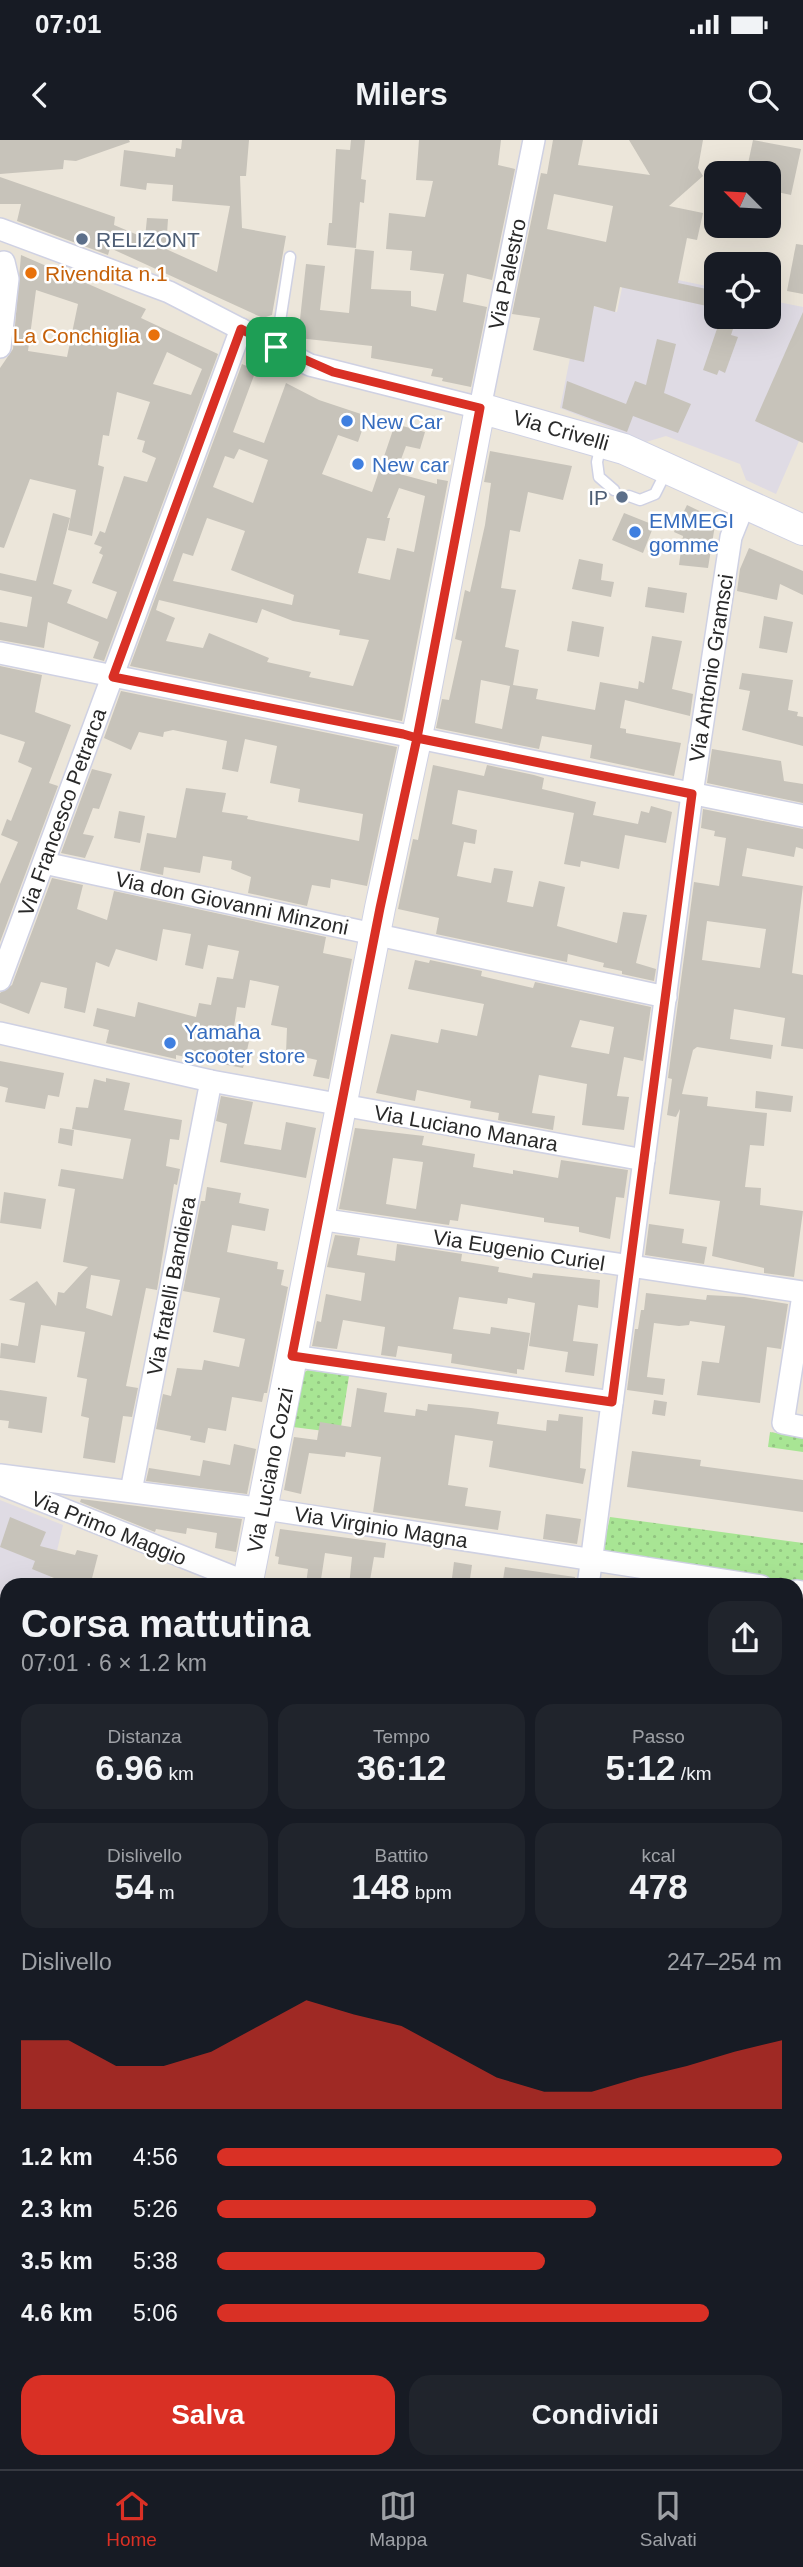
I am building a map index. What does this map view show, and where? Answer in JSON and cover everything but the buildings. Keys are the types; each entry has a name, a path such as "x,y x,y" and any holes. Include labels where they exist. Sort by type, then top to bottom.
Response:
{"street":[{"name":"Via Palestro","path":"480,408 534,140"},
{"name":"Via Crivelli","path":"8,232 169,292 276,347 333,372 602,441 668,467 803,530"},
{"path":"0,347 8,279 2,266 8,232"},
{"name":"Via Francesco Petrarca","path":"0,980 241,329"},
{"name":"Via Luciano Cozzi","path":"251,1578 262,1509 341,1105 417,738 480,408"},
{"name":"Via Antonio Gramsci","path":"589,1578 692,794 731,537 744,502"},
{"path":"0,653 803,816"},
{"name":"Via don Giovanni Minzoni","path":"44,863 666,997"},
{"name":"Via Luciano Manara","path":"0,1033 211,1081 644,1160"},
{"name":"Via fratelli Bandiera","path":"131,1492 211,1081"},
{"name":"Via Eugenio Curiel","path":"319,1219 803,1293"},
{"path":"803,1293 783,1423 803,1427"},
{"path":"292,1356 612,1402"},
{"name":"Via Virginio Magna","path":"0,1475 262,1509 709,1578"},
{"name":"Via Primo Maggio","path":"0,1484 233,1578"}],"lane":[{"path":"276,347 290,257"},
{"path":"602,441 597,462 599,477 614,490"},
{"path":"629,496 640,500 655,494 668,467"}],"shaded area":[{"path":"626,269 704,285 704,329 781,329 781,303 803,307 803,432 776,494 746,480 740,464 666,436 646,442 560,408 581,303 617,312"},
{"path":"0,1500 63,1525 51,1578 0,1578"}],"green space":[{"path":"308,1370 349,1376 340,1433 293,1427 303,1373"},
{"path":"770,1432 803,1438 803,1452 768,1447"},
{"path":"610,1517 803,1543 803,1578 758,1578 608,1558 602,1553"}],"place":[{"name":"RELIZONT","path":"82,239"},
{"name":"Rivendita n.1","path":"31,273"},
{"name":"La Conchiglia","path":"154,335"},
{"name":"New Car","path":"347,421"},
{"name":"New car","path":"358,464"},
{"name":"IP","path":"622,497"},
{"name":"EMMEGI gomme","path":"635,532"},
{"name":"Yamaha scooter store","path":"170,1043"}],"route":[{"path":"276,347 241,329 113,677 403,734 417,738 692,794 612,1402 292,1356 380,908 417,738 480,408 333,372 310,365 276,347"}]}
